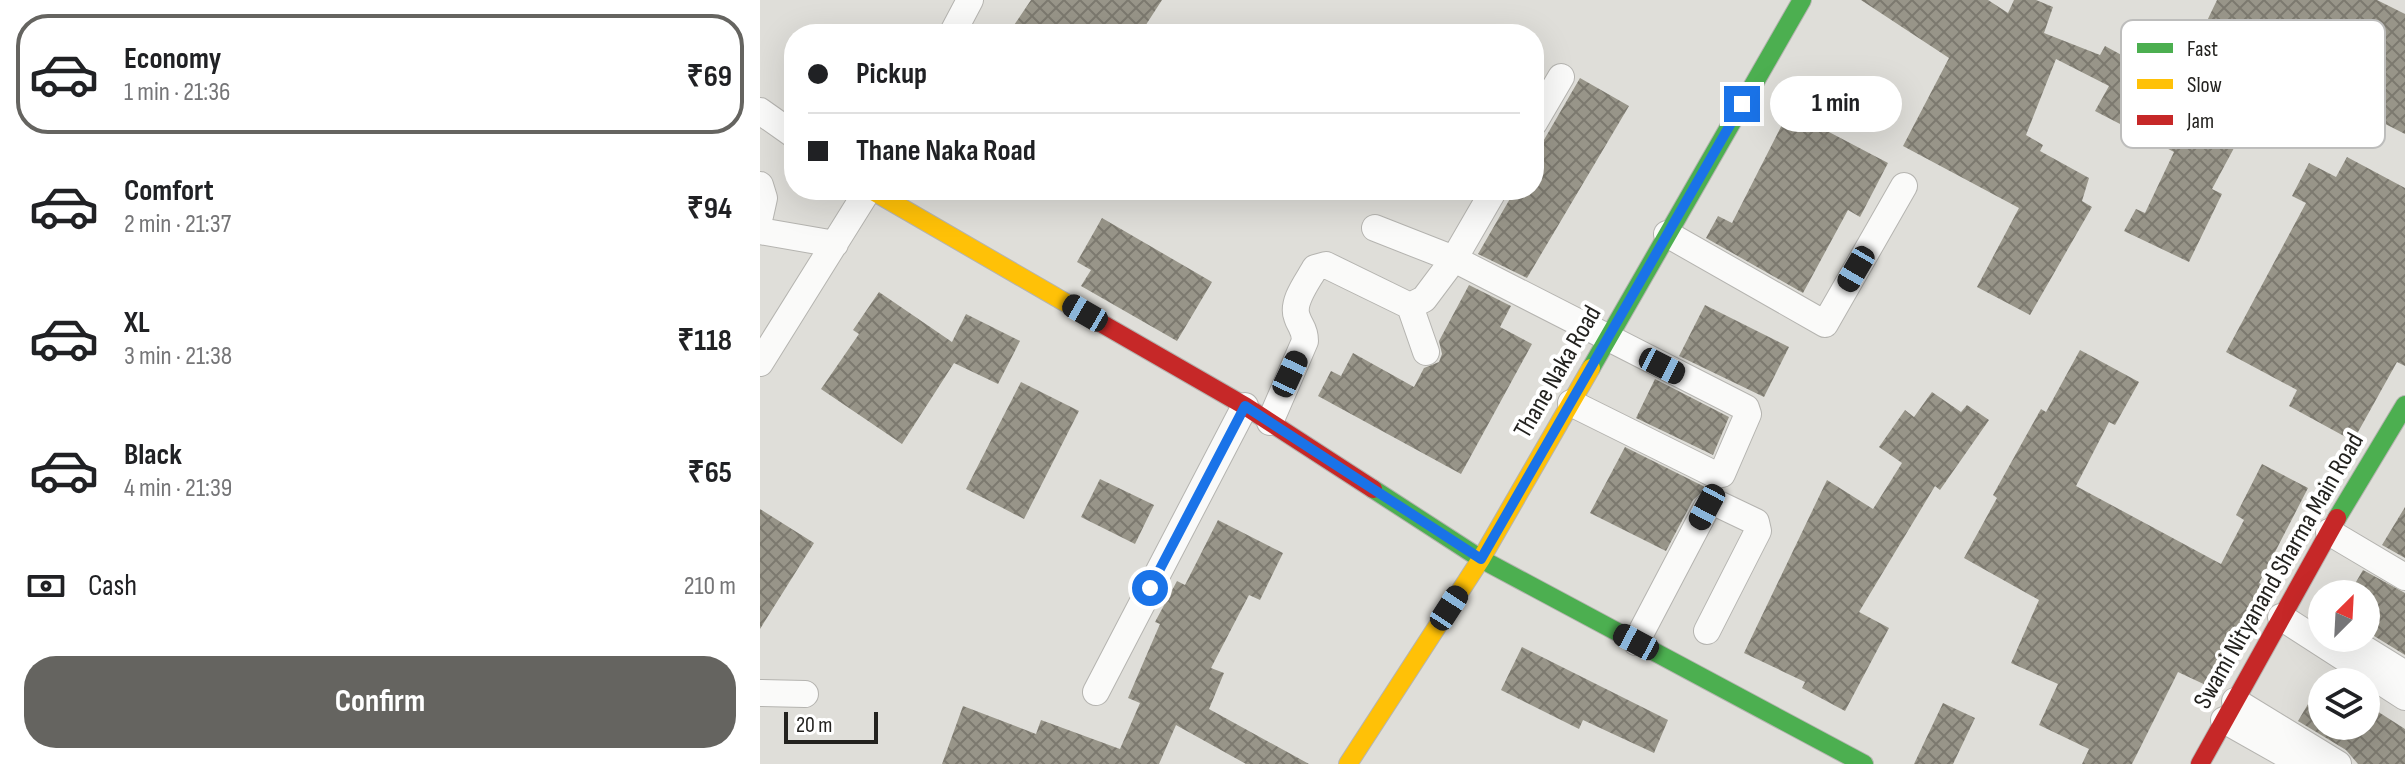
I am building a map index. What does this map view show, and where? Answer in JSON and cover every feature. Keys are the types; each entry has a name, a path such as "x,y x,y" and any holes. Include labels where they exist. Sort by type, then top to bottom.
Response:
{"street":[{"path":"957,24 970,0"},
{"name":"Thane Naka Road","path":"1348,764 1481,559 1802,0"},
{"path":"1544,106 1561,77"},
{"path":"760,111 784,128"},
{"path":"760,185 764,198 760,216"},
{"path":"1667,234 1825,324 1904,186"},
{"path":"760,363 864,200"},
{"path":"887,200 1245,406 1481,559 1864,764"},
{"path":"1410,306 1424,299 1454,259 1488,200"},
{"path":"1375,228 1454,259 1548,304 1746,408 1748,414 1722,474 1716,475 1571,403"},
{"path":"760,231 835,244"},
{"path":"1270,422 1305,341 1305,328 1296,316 1296,302 1315,268 1326,265 1410,306 1426,352"},
{"name":"Swami Nityanand Sharma Main Road","path":"2200,764 2329,532 2405,405"},
{"path":"1096,692 1245,406"},
{"path":"1636,642 1707,507 1714,502 1756,522 1758,531 1707,631"},
{"path":"2329,532 2405,577"},
{"path":"2285,610 2308,618"},
{"path":"2285,610 2405,697"},
{"path":"2370,652 2405,674"},
{"path":"760,693 805,694"},
{"path":"2229,710 2302,764"},
{"path":"2229,710 2338,764"}],"building":[{"path":"1031,0 1162,0 1146,24 1015,24"},
{"path":"1861,0 1988,0 2008,13 2014,0 2036,0 2053,7 2044,33 2100,55 2105,46 2121,55 2121,124 2095,111 2109,86 2056,59 2026,135 2043,145 2040,151 2089,178 2082,201 2092,207 2030,315 1977,287 2019,208 1903,146 1949,58"},
{"path":"2217,0 2377,0 2405,14 2405,134 2385,124 2385,20 2207,20"},
{"path":"1580,78 1629,106 1527,278 1478,254 1509,200 1544,200 1544,140"},
{"path":"1789,111 1888,163 1860,217 1848,210 1803,293 1706,238 1718,216 1732,223"},
{"path":"2166,148 2234,148 2212,189 2222,194 2189,262 2124,231 2136,209 2145,213 2174,152"},
{"path":"2347,157 2405,188 2405,366 2397,362 2353,441 2289,406 2297,390 2226,352 2306,203 2292,196 2309,163 2336,177"},
{"path":"1102,218 1212,282 1177,341 1081,286 1091,270 1077,262"},
{"path":"1469,285 1511,306 1500,327 1532,344 1461,474 1318,396 1331,371 1341,376 1353,353 1414,387 1424,368 1439,362 1442,354 1439,341"},
{"path":"879,292 952,342 966,314 1020,341 998,384 954,363 902,444 821,389 859,334 853,330"},
{"path":"1705,305 1789,347 1764,397 1679,356"},
{"path":"2080,350 2139,382 2115,425 2109,422 2076,486 2221,564 2244,520 2236,515 2262,464 2308,488 2259,583 2272,590 2247,634 2239,630 2212,688 2178,672 2132,764 2082,764 2089,749 2039,725 2058,684 2011,663 2039,600 1964,558 1997,498 1993,495 2041,409 2046,412"},
{"path":"1655,379 1729,417 1713,455 1636,418"},
{"path":"1021,382 1079,411 1024,519 966,489"},
{"path":"1932,392 1961,412 1967,405 1989,420 1940,490 1935,486 1859,612 1889,628 1845,711 1802,688 1805,682 1744,653 1827,480 1873,509 1902,463 1879,447 1905,410 1914,417"},
{"path":"1625,447 1707,488 1693,500 1666,551 1590,513"},
{"path":"1100,479 1154,505 1135,544 1081,517"},
{"path":"2405,507 2405,558 2382,545"},
{"path":"760,509 814,543 760,629"},
{"path":"1218,520 1283,553 1260,600 1249,595 1211,668 1224,673 1209,709 1309,764 1246,764 1176,725 1159,764 942,764 963,706 1036,734 1041,720 1120,749 1140,703 1128,698 1160,624 1155,622 1177,581 1185,585"},
{"path":"2363,570 2405,593 2405,655 2380,640 2380,580 2357,580"},
{"path":"1522,647 1668,720 1654,753 1583,720 1579,729 1501,690"},
{"path":"1943,703 1975,718 1953,764 1914,764"},
{"path":"2308,704 2308,727 2298,721"},
{"path":"2380,713 2405,729 2405,764 2358,764 2346,750 2329,740 2380,740"}],"traffic: fast":[{"path":"1591,368 1802,0"},
{"path":"2337,518 2405,405"},
{"path":"1373,489 1481,559 1864,764"}],"traffic: slow":[{"path":"888,200 1099,322"},
{"path":"1348,764 1481,559 1591,368"}],"traffic: jam":[{"path":"1099,322 1245,406 1373,489"},
{"path":"2200,764 2337,518"}],"route":[{"path":"1150,588 1245,406 1481,559 1742,104"}]}
